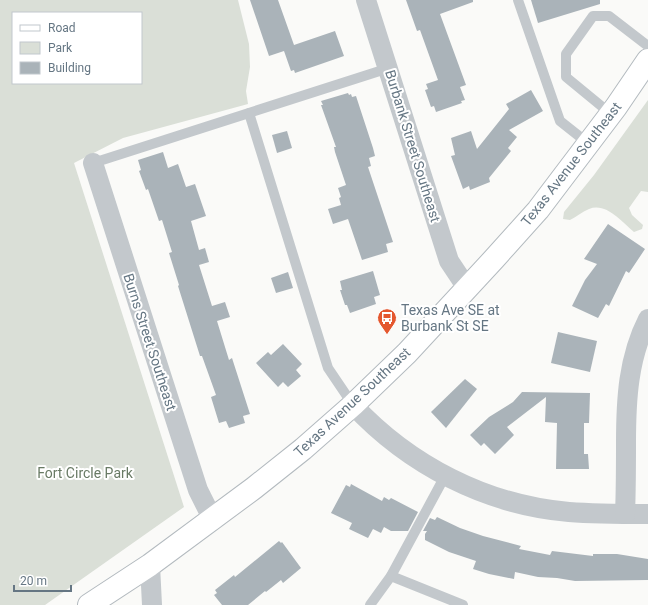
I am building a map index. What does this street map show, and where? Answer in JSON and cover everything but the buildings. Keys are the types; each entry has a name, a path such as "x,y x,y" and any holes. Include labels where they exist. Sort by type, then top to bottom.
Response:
{"main road":[{"name":"Texas Avenue Southeast","path":"89,605 150,565 213,520 303,449 407,352 538,210 612,114 648,60"}],"street":[{"name":"Burbank Street Southeast","path":"366,0 449,261 467,288"},
{"name":"Burns Street Southeast","path":"93,163 198,490 213,520"},
{"path":"625,514 626,407 628,386 635,351 648,319"},
{"path":"353,404 375,427 418,461 445,476 487,494 537,508 568,512 648,514"},
{"path":"150,565 152,605"}],"lane":[{"path":"518,0 560,121 589,144"},
{"path":"612,114 566,77 566,54 592,16 609,16 648,46"},
{"path":"93,163 388,68"},
{"path":"249,113 328,368 353,404"},
{"path":"370,605 391,576 445,476"},
{"path":"391,576 463,605"}],"green space":[{"name":"Fort Circle Park","path":"0,0 238,0 249,44 250,67 246,91 248,104 123,138 74,163 184,507 45,605 0,605"},
{"path":"648,100 648,192 641,191 629,208 632,215 643,225 642,229 634,232 619,218 602,208 589,209 570,220 563,219 564,212 594,175"}],"place":[{"name":"Texas Ave SE at Burbank St SE","path":"387,335"}]}
